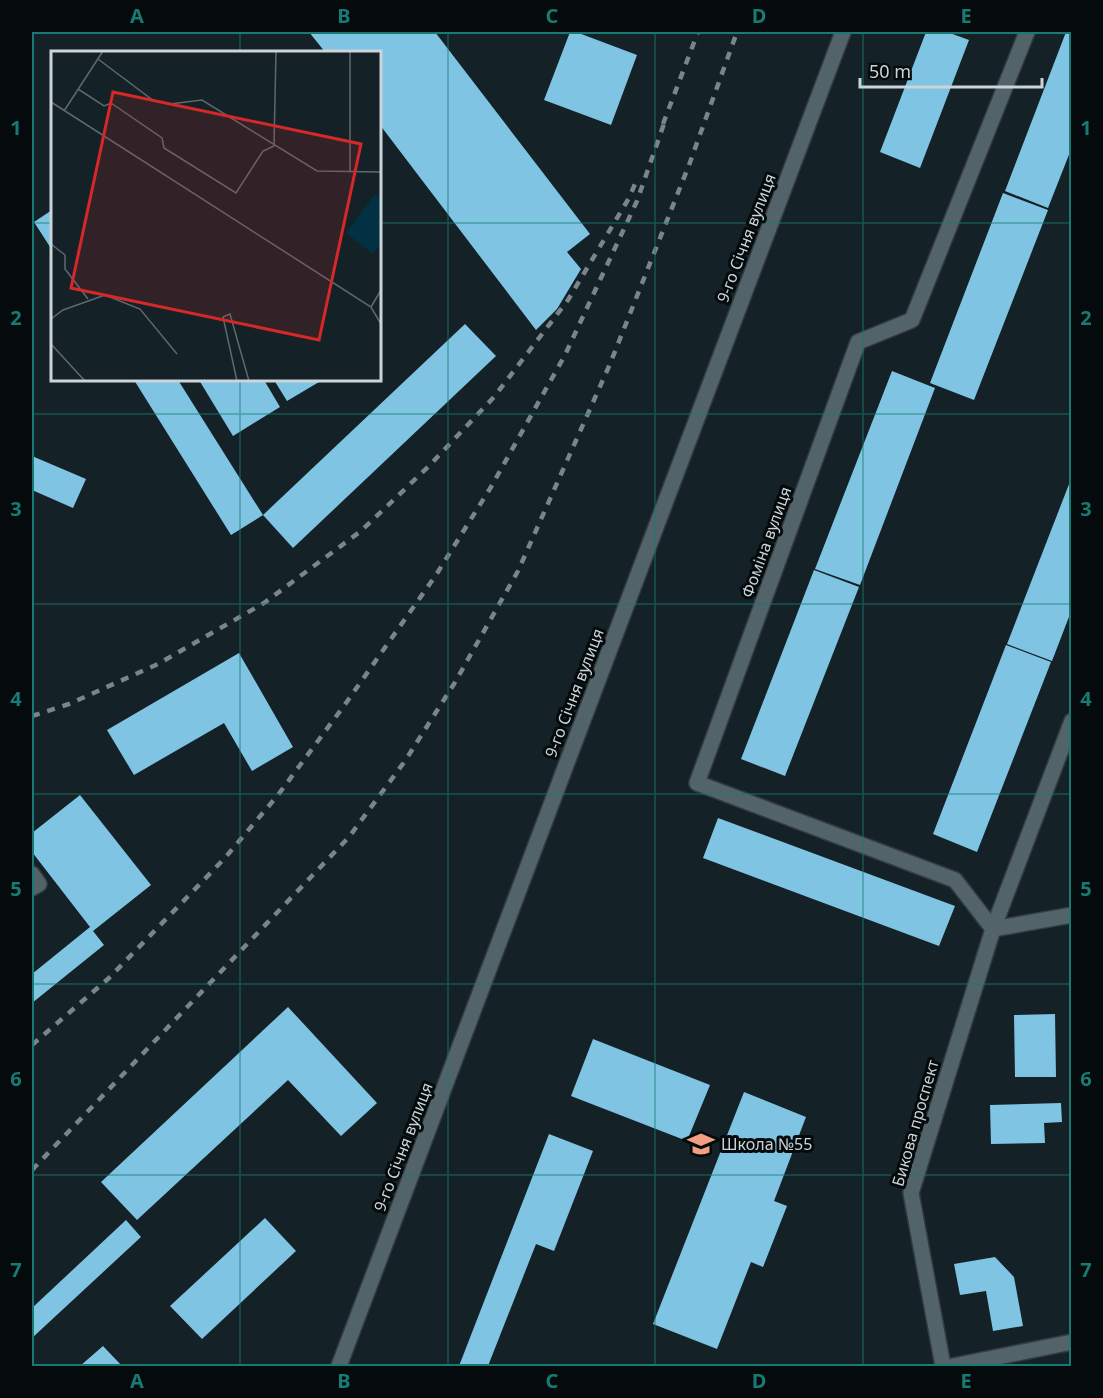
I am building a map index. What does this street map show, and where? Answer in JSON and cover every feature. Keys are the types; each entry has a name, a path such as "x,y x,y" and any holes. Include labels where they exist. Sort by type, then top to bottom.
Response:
{"street":[{"name":"9-го Січня вулиця","path":"339,1366 843,32"},
{"name":"Фоміна вулиця","path":"993,930 955,880 697,783 858,342 912,320 1027,32"},
{"name":"Бикова проспект","path":"943,1366 911,1193 993,930 1071,721"},
{"path":"32,874 39,884 32,888"},
{"path":"993,930 1071,915"},
{"path":"953,1366 1071,1342"}],"building":[{"path":"309,32 435,32 590,234 567,252 581,269 557,309 536,330 381,126 381,51 324,51"},
{"path":"570,32 576,32 637,55 611,125 544,100"},
{"path":"926,32 947,32 969,40 920,168 880,152"},
{"path":"1066,32 1072,32 1072,147 1048,208 1005,191"},
{"path":"1003,193 1048,210 974,400 930,383"},
{"path":"51,211 51,248 34,222"},
{"path":"465,324 496,356 293,548 263,515"},
{"path":"892,371 935,388 860,585 815,569"},
{"path":"135,381 179,381 263,515 231,535"},
{"path":"200,381 265,381 280,407 233,436"},
{"path":"275,381 318,381 319,382 287,401"},
{"path":"32,456 86,479 73,508 32,490"},
{"path":"1071,479 1072,609 1052,661 1007,644"},
{"path":"814,570 859,587 785,776 741,759"},
{"path":"1006,645 1051,662 977,852 933,834"},
{"path":"239,653 293,747 252,771 224,723 134,775 107,730"},
{"path":"80,795 151,885 93,931 104,945 32,1003 32,974 90,927 32,852 32,833"},
{"path":"718,818 955,906 939,946 703,858"},
{"path":"288,1007 377,1103 341,1136 288,1080 137,1220 101,1182"},
{"path":"1055,1014 1056,1077 1015,1077 1014,1015"},
{"path":"593,1039 710,1085 687,1141 571,1096"},
{"path":"744,1092 806,1117 774,1201 787,1206 763,1267 751,1262 717,1349 653,1324"},
{"path":"1061,1103 1062,1122 1044,1123 1045,1143 991,1144 990,1105"},
{"path":"549,1134 593,1151 554,1251 536,1244 488,1366 459,1366"},
{"path":"265,1218 296,1251 202,1339 170,1306"},
{"path":"126,1220 141,1237 32,1338 32,1308"},
{"path":"995,1257 1014,1277 1023,1326 993,1331 986,1291 960,1295 954,1264"},
{"path":"103,1346 122,1366 80,1366"}],"railway":[{"path":"663,124 698,32"},
{"path":"32,1170 349,837 405,761 454,684 518,571 610,364 689,165 737,32"},
{"path":"32,1045 109,978 224,859 278,795 436,575 491,487 565,355 637,201 666,118"},
{"path":"32,716 69,704 158,664 264,603 361,531 428,467 494,397 568,300 629,198 635,184"}],"place":[{"name":"Школа №55","path":"701,1144"}]}
